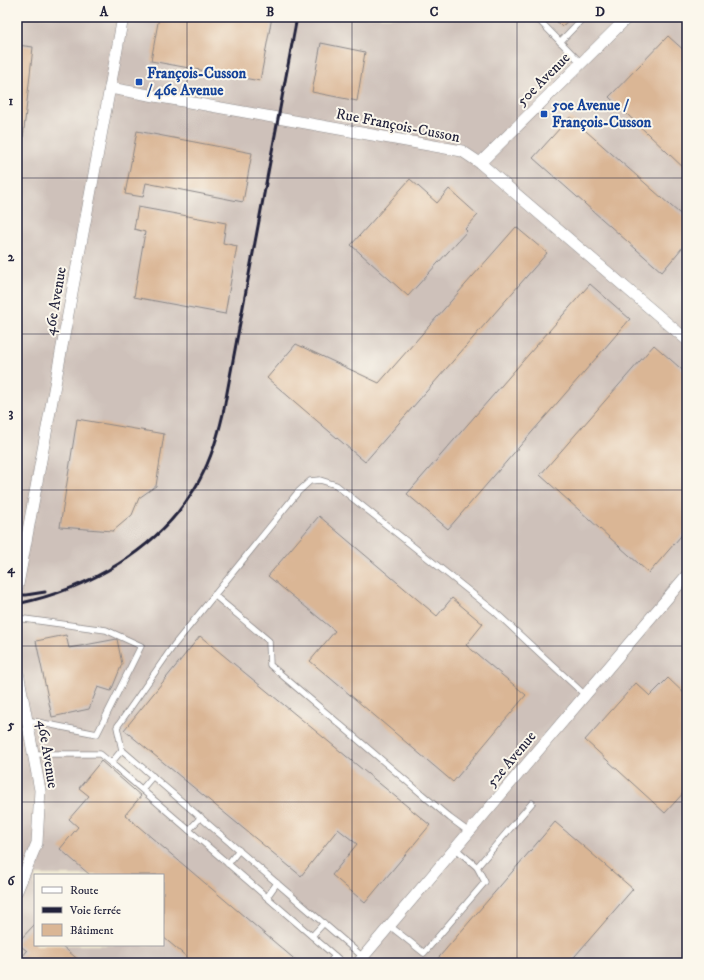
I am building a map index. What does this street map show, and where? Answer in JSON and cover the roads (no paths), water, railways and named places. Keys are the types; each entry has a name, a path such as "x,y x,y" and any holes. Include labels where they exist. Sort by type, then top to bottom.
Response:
{"street":[{"name":"46e Avenue","path":"17,590 123,17"},
{"name":"50e Avenue","path":"480,163 628,17"},
{"name":"Rue François-Cusson","path":"110,88 462,152 480,163 687,340"},
{"name":"52e Avenue","path":"361,960 687,575"},
{"name":"46e Avenue","path":"17,667 22,719 34,754 40,790 37,843 17,891"}],"lane":[{"path":"536,17 581,63"},
{"path":"560,42 584,17"},
{"path":"361,960 324,923 122,750 117,727 174,645 298,492 310,481 320,480 336,486 493,610 585,695"},
{"path":"214,594 269,641 270,665 444,813 469,832"},
{"path":"17,618 106,630 141,646 97,734 22,719"},
{"path":"111,763 122,750"},
{"path":"34,754 100,754 343,963"},
{"path":"142,789 153,776"},
{"path":"477,867 532,804"},
{"path":"189,830 201,817"},
{"path":"390,926 424,953 485,882 477,867 455,848"},
{"path":"228,864 239,850"},
{"path":"267,897 277,883"},
{"path":"312,936 324,923"},
{"path":"329,963 335,956"}],"railway":[{"path":"17,604 43,597 95,577 118,564 141,548 161,531 179,510 195,488 204,470 215,443 223,414 297,17"},
{"path":"17,595 45,592"}],"place":[{"name":"François-Cusson / 46e Avenue","path":"139,82"},
{"name":"50e Avenue / François-Cusson","path":"544,114"}]}
